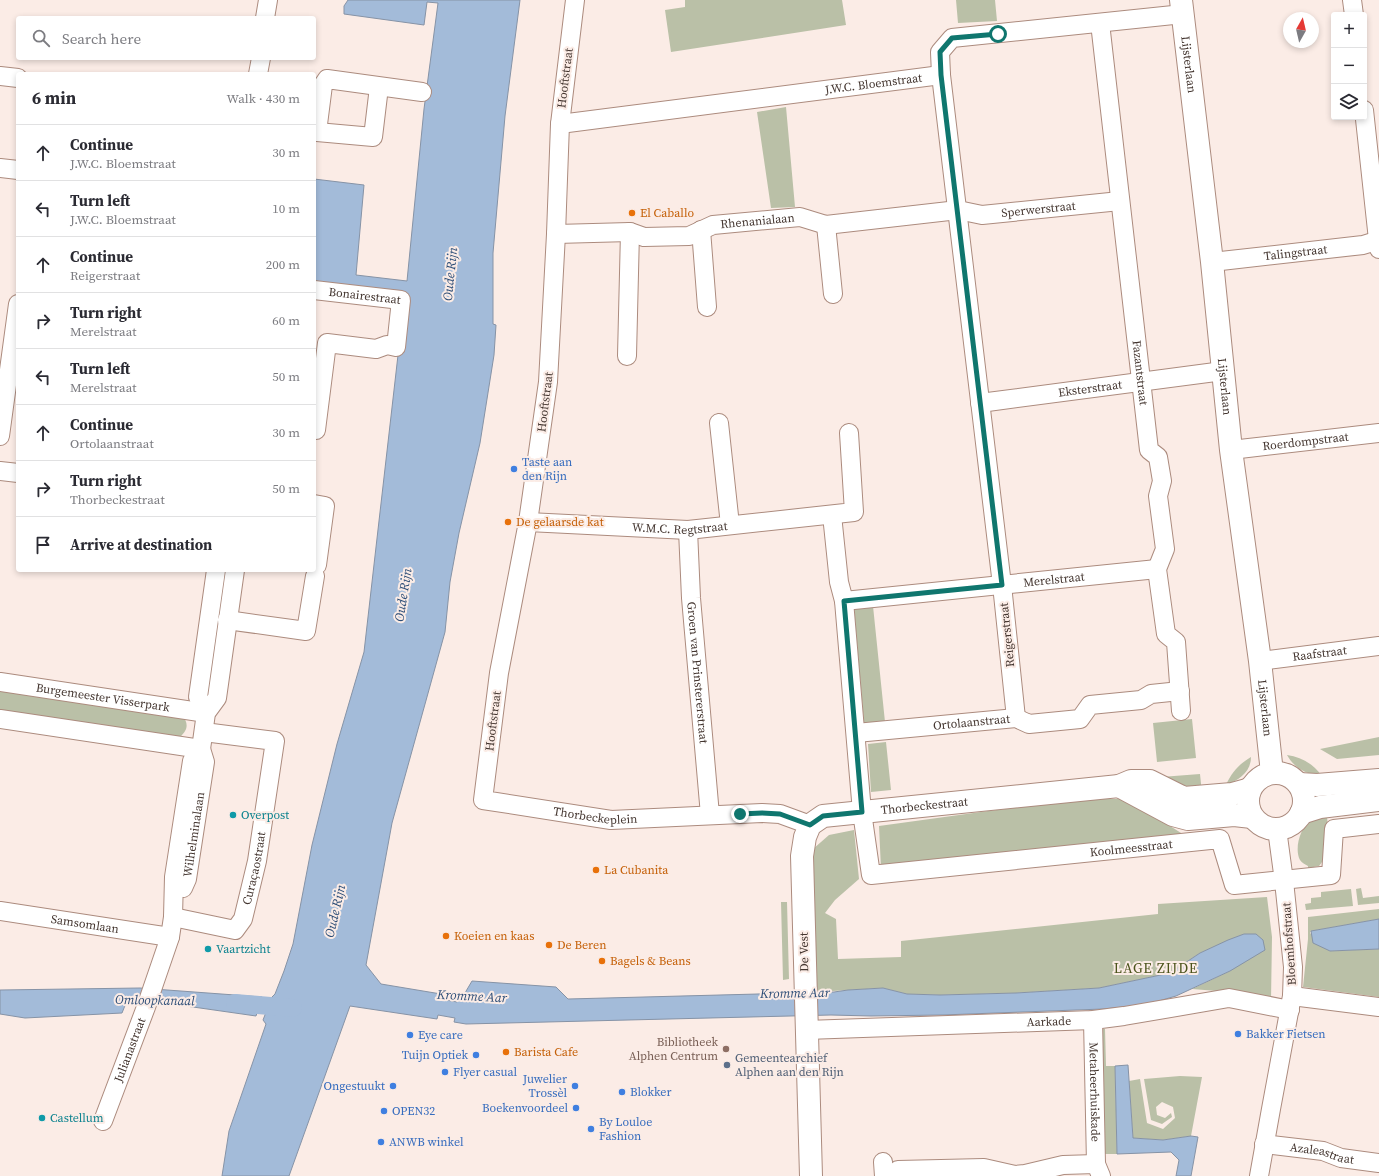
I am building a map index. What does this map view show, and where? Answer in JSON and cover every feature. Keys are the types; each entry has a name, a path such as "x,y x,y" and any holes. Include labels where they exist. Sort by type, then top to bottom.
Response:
{"street":[{"path":"265,16 268,0"},
{"name":"Hooftstraat","path":"483,800 499,673 528,522 548,382 560,124 574,0"},
{"path":"1352,0 1354,12"},
{"path":"941,75 940,52 952,38 1100,23 1182,7"},
{"name":"Lijsterlaan","path":"1182,7 1212,262 1231,450 1260,661 1272,773"},
{"name":"Fazantstraat","path":"1100,23 1149,450 1158,457 1162,481 1158,496 1165,549 1157,569 1166,634 1176,642 1181,711"},
{"path":"258,72 260,60"},
{"name":"J.W.C. Bloemstraat","path":"560,124 941,75"},
{"name":"Reigerstraat","path":"941,75 1002,585 1016,718"},
{"path":"0,76 16,78"},
{"path":"316,126 323,85 327,79 422,92"},
{"path":"316,132 373,137 379,87"},
{"path":"1365,120 1379,243"},
{"path":"0,168 16,170"},
{"name":"Sperwerstraat","path":"958,210 982,215 1120,201"},
{"name":"Rhenanialaan","path":"556,234 630,232 644,237 689,236 713,225 800,217 826,225 958,210"},
{"path":"826,225 833,294"},
{"path":"701,230 707,307"},
{"path":"627,356 630,232"},
{"name":"Talingstraat","path":"1212,262 1379,243"},
{"name":"Bonairestraat","path":"316,290 401,300 396,347 387,345 376,349 327,343 316,430"},
{"path":"0,436 16,319"},
{"name":"Eksterstraat","path":"980,403 1223,371"},
{"path":"719,423 730,525"},
{"name":"W.M.C. Regtstraat","path":"528,522 688,530 854,512 849,433"},
{"name":"Roerdompstraat","path":"1231,450 1379,433"},
{"path":"0,471 16,473"},
{"path":"316,570 323,502"},
{"path":"832,515 839,582 844,601 862,812"},
{"name":"Groen van Prinstererstraat","path":"688,530 691,598 710,815"},
{"name":"Merelstraat","path":"844,601 1157,569"},
{"name":"Wilhelminalaan","path":"206,713 198,697 216,572"},
{"name":"Wilhelminalaan","path":"156,978 170,937 173,918 187,879 206,762 201,750 206,713 217,698 234,572"},
{"path":"227,620 306,631 316,572"},
{"name":"Raafstraat","path":"1260,661 1379,646"},
{"name":"Burgemeester Visserpark","path":"0,682 206,713"},
{"name":"Ortolaanstraat","path":"856,733 1016,718 1029,724 1080,719 1090,705 1141,700 1151,694 1180,691"},
{"path":"0,719 201,750"},
{"name":"Curaçaostraat","path":"173,918 235,930 243,919 257,861 275,741 204,732"},
{"path":"1279,773 1293,778 1299,784 1304,795 1303,808 1297,820 1291,825 1284,828 1270,829 1263,827 1252,817 1247,803 1250,789 1256,780 1266,774 1279,773"},
{"path":"1299,784 1317,786 1379,780"},
{"name":"Thorbeckestraat","path":"810,825 823,816 1119,786 1131,781 1150,781 1184,798 1232,794 1250,789"},
{"path":"1119,786 1173,815 1188,819 1234,815 1252,817"},
{"name":"Thorbeckeplein","path":"483,800 610,820 710,815"},
{"path":"1301,813 1320,807 1379,800"},
{"name":"Koolmeesstraat","path":"862,812 871,875 1220,840 1234,885 1331,875 1334,829 1379,824"},
{"path":"710,815 762,813 780,814 810,825"},
{"name":"De Vest","path":"810,825 805,837 802,856 811,1176"},
{"name":"Bloemhofstraat","path":"1259,1176 1291,1003 1293,967 1277,829"},
{"name":"Samsomlaan","path":"0,911 170,937"},
{"name":"Julianastraat","path":"103,1121 156,978"},
{"name":"Aarkade","path":"806,1028 1092,1020 1229,998 1291,1003 1379,1007"},
{"name":"Metaheerhuiskade","path":"1092,1020 1098,1170"},
{"name":"Azaleastraat","path":"1264,1144 1323,1151 1341,1158 1379,1163"},
{"path":"888,1169 943,1172 984,1168 1015,1174 1025,1174 1063,1165 1098,1170"}],"green space":[{"path":"685,0 842,0 846,25 671,52 665,10 685,7"},
{"path":"956,0 995,0 997,21 958,23"},
{"path":"786,107 795,207 771,208 757,112"},
{"path":"873,606 885,722 864,723 854,608"},
{"path":"0,687 182,715 187,725 184,733 178,739 0,714"},
{"path":"1192,719 1196,758 1157,762 1153,723"},
{"path":"1379,737 1379,755 1337,759 1320,749"},
{"path":"886,742 891,790 871,792 868,744"},
{"path":"1287,755 1298,757 1307,762 1322,776 1311,774 1297,767"},
{"path":"1251,757 1247,771 1240,778 1226,785 1236,769"},
{"path":"1200,774 1202,793 1196,792 1161,777"},
{"path":"1093,799 1122,799 1140,807 1189,838 881,869 879,826 988,811"},
{"path":"1327,815 1328,842 1325,856 1319,866 1308,868 1308,866 1300,860 1298,855 1298,844 1301,832 1308,823 1314,819"},
{"path":"854,830 859,879 835,900 825,913 836,919 838,959 901,957 901,941 1158,914 1158,904 1267,897 1272,937 1271,1000 1242,993 1192,989 1230,971 1244,934 1200,953 1170,973 1099,988 1016,993 940,995 907,994 883,988 816,992 813,849 829,835"},
{"path":"1361,888 1363,898 1379,896 1379,903 1358,905 1356,889"},
{"path":"1351,889 1353,906 1306,910 1305,904 1311,903 1311,898 1321,897 1321,892"},
{"path":"781,902 787,902 789,979 783,980"},
{"path":"1379,909 1379,919 1311,931 1310,933 1330,951 1379,949 1379,997 1303,987 1308,939 1308,917"},
{"path":"1099,1029 1105,1029 1106,1066 1115,1066 1117,1154 1103,1154"},
{"path":"1180,1076 1202,1077 1191,1136 1163,1140 1133,1138 1129,1081 1140,1079 1147,1123 1163,1129 1175,1118 1173,1107 1162,1102 1156,1107 1157,1115 1165,1118 1171,1113 1172,1117 1162,1124 1151,1120 1144,1079"}],"water":[{"path":"348,0 520,0 505,116 493,253 493,324 496,325 494,355 480,443 459,533 450,582 445,632 392,823 366,965 381,984 441,994 441,999 457,1002 458,997 462,998 472,981 556,987 568,999 834,992 883,988 907,994 940,995 1016,993 1099,988 1170,973 1200,953 1244,934 1256,934 1263,940 1265,950 1230,971 1176,996 1145,1005 1103,1009 942,1015 831,1015 466,1024 454,1022 455,1018 438,1015 437,1019 350,1006 289,1176 222,1176 229,1131 266,1024 263,1020 272,997 275,994 293,944 312,845 337,744 364,652 405,294 316,283 316,179 364,185 356,275 407,281 424,109 438,3 427,2 424,25 344,14 344,6"},
{"path":"1379,919 1379,949 1330,951 1313,943 1311,931"},
{"path":"140,988 262,997 256,1016 179,1005 126,1003 122,1013 25,1018 0,1014 0,990"},
{"path":"1128,1065 1133,1138 1163,1140 1191,1136 1198,1137 1191,1176 1176,1176 1179,1160 1171,1152 1117,1154 1115,1066"}],"waterway":[{"name":"Omloopkanaal","path":"235,1003 293,1008"}],"place":[{"name":"El Caballo","path":"632,213"},
{"name":"Taste aan den Rijn","path":"514,469"},
{"name":"De gelaarsde kat","path":"508,522"},
{"name":"Overpost","path":"233,815"},
{"name":"La Cubanita","path":"596,870"},
{"name":"Koeien en kaas","path":"446,936"},
{"name":"De Beren","path":"549,945"},
{"name":"Vaartzicht","path":"208,949"},
{"name":"Bagels & Beans","path":"602,961"},
{"name":"Bakker Fietsen","path":"1238,1034"},
{"name":"Eye care","path":"410,1035"},
{"name":"Bibliotheek Alphen Centrum","path":"726,1049"},
{"name":"Barista Cafe","path":"506,1052"},
{"name":"Tuijn Optiek","path":"476,1055"},
{"name":"Gemeentearchief Alphen aan den Rijn","path":"727,1065"},
{"name":"Flyer casual","path":"445,1072"},
{"name":"Ongestuukt","path":"393,1086"},
{"name":"Juwelier Trossèl","path":"575,1086"},
{"name":"Blokker","path":"622,1092"},
{"name":"Boekenvoordeel","path":"576,1108"},
{"name":"OPEN32","path":"384,1111"},
{"name":"Castellum","path":"42,1118"},
{"name":"By Louloe Fashion","path":"591,1129"},
{"name":"ANWB winkel","path":"381,1142"}],"district":[{"name":"LAGE ZIJDE","path":"1156,968"}],"route":[{"path":"740,814 780,814 810,825 823,816 862,812 844,601 1002,585 941,75 940,52 952,38 998,34"}],"water label":[{"name":"Oude Rijn","path":"450,274"},
{"name":"Oude Rijn","path":"403,595"},
{"name":"Oude Rijn","path":"335,911"},
{"name":"Kromme Aar","path":"795,993"},
{"name":"Kromme Aar","path":"472,996"}]}
